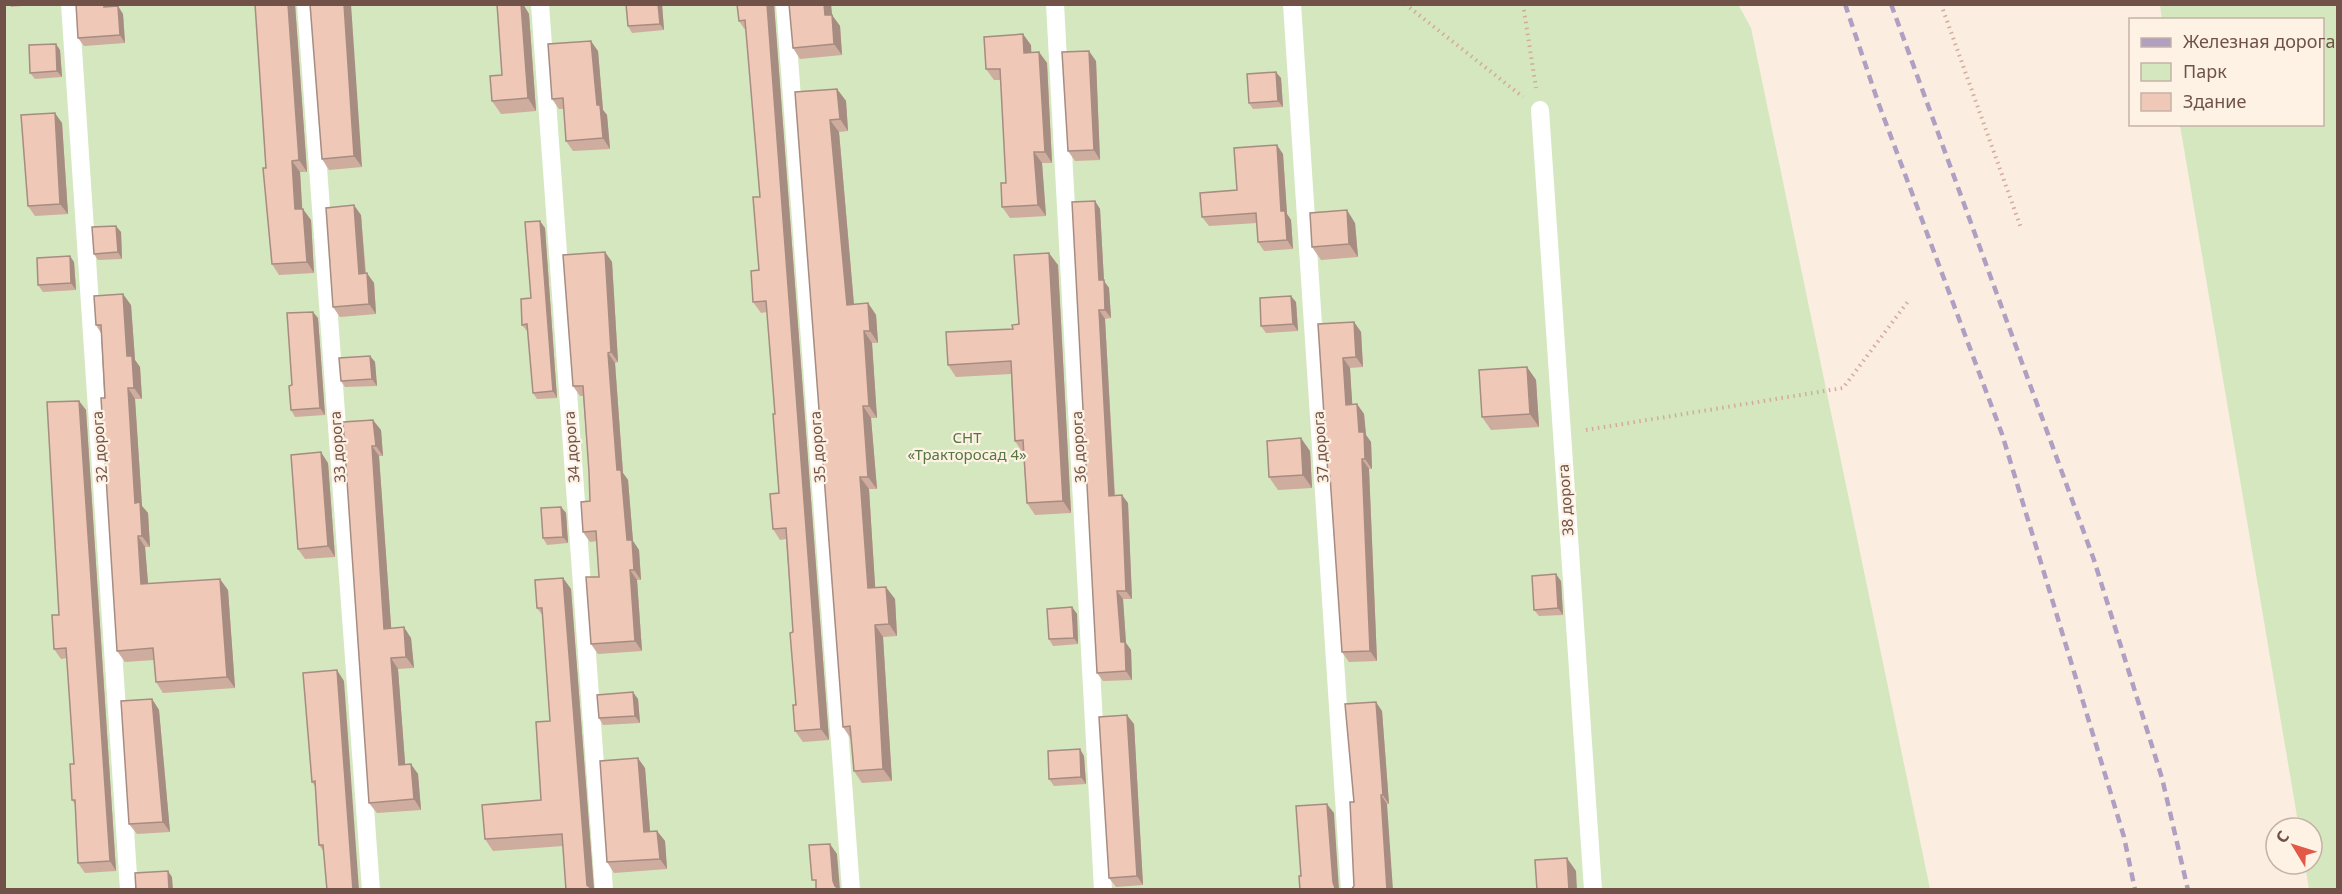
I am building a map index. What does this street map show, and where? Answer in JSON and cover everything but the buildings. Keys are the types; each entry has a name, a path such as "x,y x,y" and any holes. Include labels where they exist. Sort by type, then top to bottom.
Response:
{"lane":[{"name":"32 дорога","path":"70,4 129,890"},
{"name":"33 дорога","path":"306,4 371,890"},
{"name":"34 дорога","path":"540,4 604,890"},
{"name":"35 дорога","path":"784,4 851,890"},
{"name":"36 дорога","path":"1055,4 1103,890"},
{"name":"37 дорога","path":"1292,4 1350,890"},
{"name":"38 дорога","path":"1540,110 1593,890"}],"path":[{"path":"1406,4 1540,110"},
{"path":"1522,4 1540,110"},
{"path":"1941,4 2021,228"},
{"path":"1562,434 1843,388 1909,300"}],"green space":[{"name":"СНТ «Тракторосад 4»","path":"1738,4 1751,28 1930,889 5,890 5,5"},
{"path":"2160,5 2337,5 2337,889 2309,889 2307,876 2324,876 2324,816 2297,816 2180,126 2324,126 2324,18 2162,18"}],"railway":[{"path":"1845,4 1878,102 2002,434 2124,837 2135,890"},
{"path":"1891,4 2094,560 2162,778 2188,890"}]}
